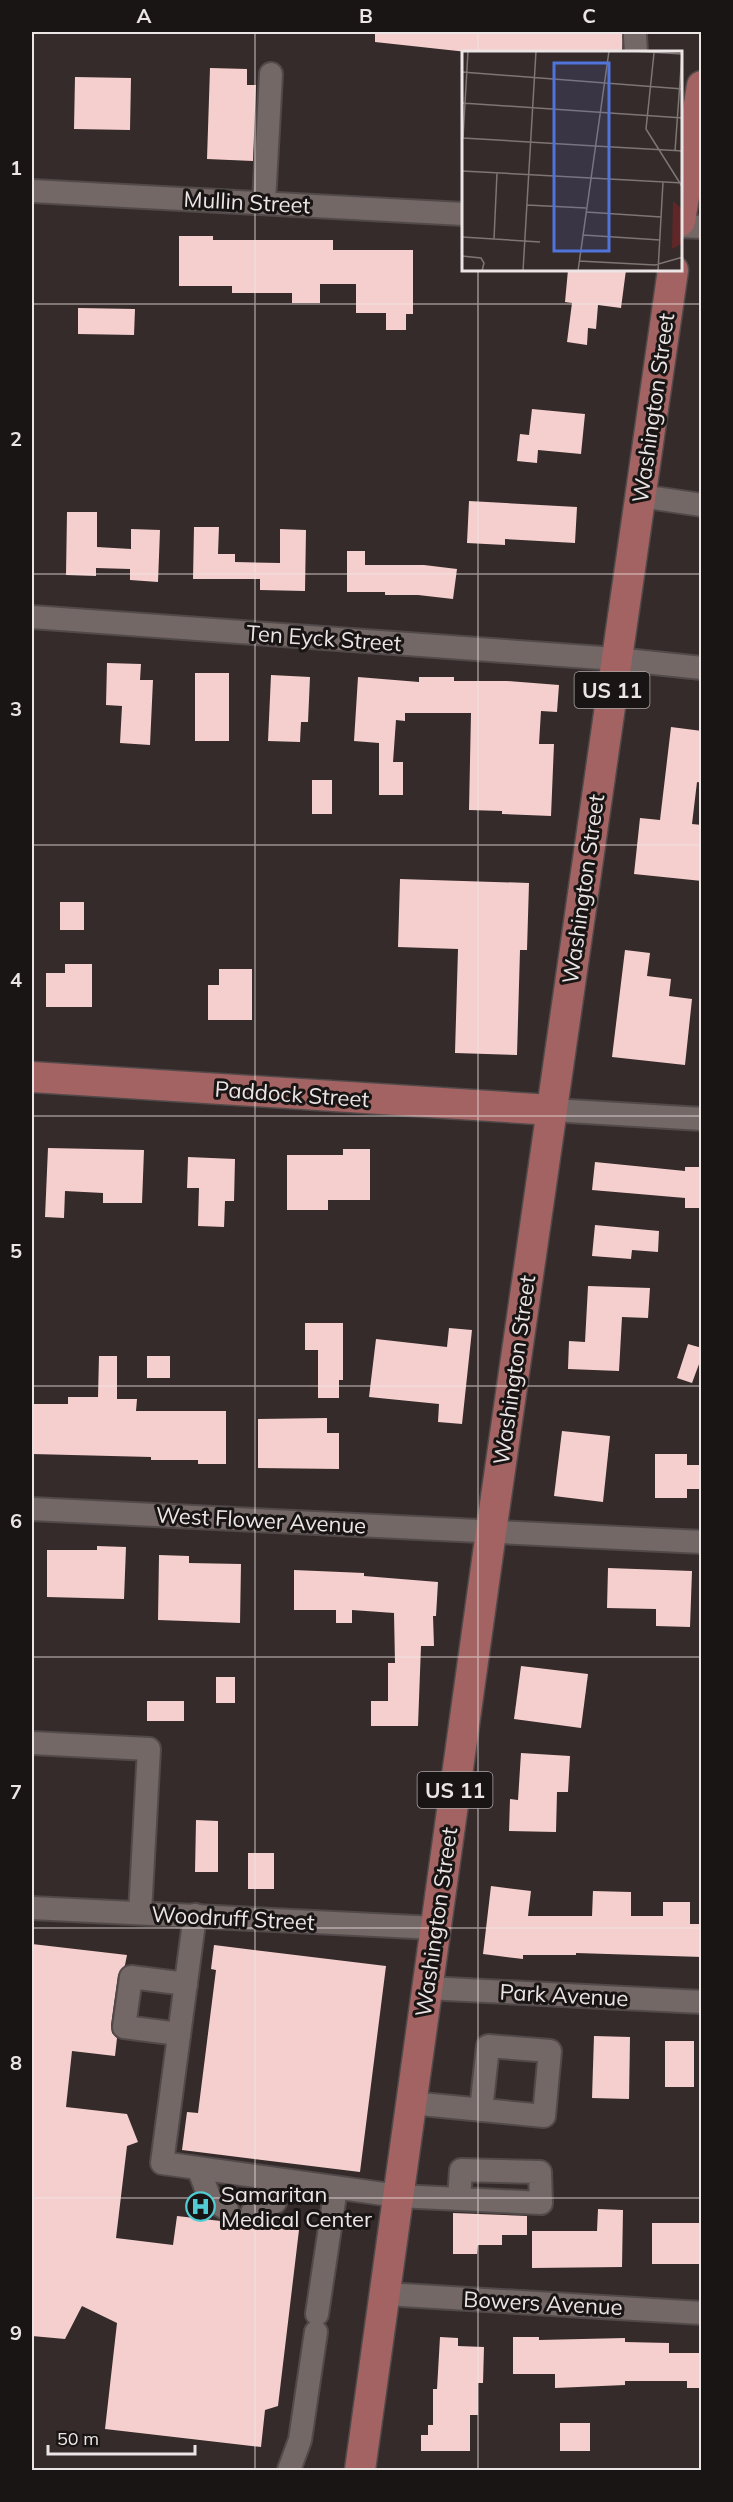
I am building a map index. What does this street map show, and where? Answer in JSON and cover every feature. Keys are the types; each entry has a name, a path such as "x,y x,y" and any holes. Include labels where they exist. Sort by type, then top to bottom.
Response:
{"main road":[{"path":"682,211 693,99"},
{"name":"Washington Street","path":"360,2470 491,1532 673,272"},
{"name":"Paddock Street","path":"32,1077 552,1110"}],"street":[{"path":"264,202 271,74"},
{"name":"Mullin Street","path":"32,191 462,214"},
{"path":"682,226 702,227"},
{"path":"640,496 702,505"},
{"name":"Ten Eyck Street","path":"32,617 616,659 702,668"},
{"path":"552,1110 702,1119"},
{"name":"West Flower Avenue","path":"32,1509 702,1542"},
{"path":"32,1743 149,1749 140,1913"},
{"name":"Woodruff Street","path":"32,1908 435,1928"},
{"path":"195,1915 162,2163 199,2170 398,2196 459,2199"},
{"path":"179,2034 124,2027 131,1977 186,1984"},
{"name":"Park Avenue","path":"427,1988 702,2002"},
{"path":"411,2103 481,2110"},
{"path":"199,2170 210,2199 227,2209"},
{"path":"252,2213 275,2202 281,2181"},
{"path":"290,2470 300,2440 336,2188"},
{"name":"Bowers Avenue","path":"385,2294 702,2313"}],"building":[{"path":"375,32 623,32 622,51 462,51 375,42"},
{"path":"210,68 247,69 247,85 256,85 253,161 207,159"},
{"path":"75,77 131,78 130,130 74,129"},
{"path":"179,236 213,236 213,240 333,240 333,250 413,250 413,314 406,314 406,330 386,330 386,313 356,313 356,284 320,284 320,303 292,303 292,293 232,293 232,286 179,286"},
{"path":"568,272 626,272 621,308 598,305 596,329 588,328 587,345 567,342 572,303 565,302"},
{"path":"78,308 135,309 134,335 78,334"},
{"path":"532,409 585,414 581,454 538,450 537,463 517,461 520,434 529,435"},
{"path":"469,501 577,507 575,543 505,539 505,545 467,543"},
{"path":"67,512 97,512 97,547 131,549 131,529 160,530 158,582 130,580 130,569 96,568 96,576 66,575"},
{"path":"194,527 219,527 218,554 235,554 235,562 280,563 280,529 306,530 305,591 260,590 260,579 193,579"},
{"path":"347,551 365,551 365,565 424,565 457,569 453,599 418,595 385,595 385,592 347,592"},
{"path":"107,663 141,664 140,680 153,680 150,745 120,743 122,706 106,705"},
{"path":"195,673 229,673 229,741 195,741"},
{"path":"271,675 310,677 308,722 301,722 300,742 268,741"},
{"path":"358,677 419,682 419,677 454,677 454,681 507,681 559,685 557,712 541,711 539,744 554,744 551,816 469,810 471,713 405,713 405,721 396,720 393,762 403,762 403,795 379,795 379,743 354,741"},
{"path":"671,727 702,731 702,783 697,782 692,824 702,825 702,881 634,874 640,818 660,820"},
{"path":"312,780 332,780 332,814 312,814"},
{"path":"400,879 529,883 527,950 520,950 517,1055 455,1053 458,949 398,947"},
{"path":"60,902 84,902 84,930 60,930"},
{"path":"625,950 650,953 647,976 671,979 669,996 692,999 685,1065 612,1057"},
{"path":"65,964 92,964 92,1007 46,1007 46,973 65,973"},
{"path":"219,969 252,969 252,1020 208,1020 208,985 219,985"},
{"path":"48,1148 144,1150 142,1203 103,1203 103,1193 65,1191 64,1218 45,1217"},
{"path":"343,1149 370,1149 370,1200 328,1200 328,1210 287,1210 287,1155 343,1155"},
{"path":"188,1157 235,1159 234,1201 225,1201 224,1227 198,1226 199,1188 187,1188"},
{"path":"595,1162 685,1171 685,1167 702,1167 702,1208 685,1208 685,1198 592,1190"},
{"path":"595,1225 659,1231 658,1252 632,1250 631,1259 592,1256"},
{"path":"588,1286 650,1288 648,1318 622,1317 619,1371 568,1369 569,1341 585,1342"},
{"path":"305,1323 343,1323 343,1380 339,1380 339,1398 318,1398 318,1350 305,1350"},
{"path":"449,1328 472,1330 462,1424 438,1422 439,1404 369,1397 376,1339 447,1347"},
{"path":"688,1344 702,1348 702,1356 692,1383 677,1378"},
{"path":"99,1356 117,1356 117,1399 137,1399 136,1411 226,1411 226,1464 198,1464 198,1460 151,1460 151,1457 32,1454 32,1404 68,1404 68,1397 98,1397"},
{"path":"147,1356 170,1356 170,1378 147,1378"},
{"path":"327,1418 327,1433 339,1433 339,1469 258,1468 258,1419"},
{"path":"562,1431 610,1436 603,1502 554,1496"},
{"path":"655,1454 687,1454 687,1465 702,1465 702,1489 687,1489 687,1498 655,1498"},
{"path":"97,1546 126,1547 124,1599 47,1597 47,1550 97,1550"},
{"path":"159,1555 189,1556 189,1563 241,1564 240,1623 158,1620"},
{"path":"608,1568 692,1571 690,1627 656,1626 656,1609 607,1608"},
{"path":"294,1570 364,1573 364,1576 438,1582 436,1616 433,1616 434,1646 421,1646 418,1726 371,1726 371,1701 388,1701 388,1663 395,1663 394,1613 352,1610 352,1623 336,1623 336,1610 294,1610"},
{"path":"521,1666 588,1674 581,1728 514,1719"},
{"path":"216,1677 235,1677 235,1703 216,1703"},
{"path":"147,1701 184,1701 184,1721 147,1721"},
{"path":"521,1753 570,1756 568,1792 557,1792 556,1832 509,1831 510,1799 518,1800"},
{"path":"196,1820 218,1821 218,1872 195,1872"},
{"path":"248,1853 274,1853 274,1889 248,1889"},
{"path":"491,1886 531,1891 528,1916 592,1916 593,1891 631,1892 631,1916 663,1916 663,1902 690,1902 690,1924 702,1924 702,1957 576,1953 576,1955 523,1955 523,1959 483,1954"},
{"path":"32,1944 127,1955 125,1965 118,1975 111,2025 112,2033 117,2038 115,2056 72,2051 66,2107 127,2114 138,2142 127,2146 116,2238 173,2245 177,2216 299,2230 278,2406 265,2410 261,2447 105,2429 117,2323 82,2306 65,2339 32,2336"},
{"path":"214,1945 386,1966 360,2172 182,2150 187,2112 198,2113 216,1970 211,1969"},
{"path":"594,2036 630,2037 629,2099 592,2098"},
{"path":"665,2041 694,2041 694,2087 665,2087"},
{"path":"598,2209 623,2210 622,2267 532,2268 532,2231 597,2231"},
{"path":"453,2213 527,2216 527,2235 502,2235 502,2245 478,2245 477,2254 453,2254"},
{"path":"652,2223 702,2223 702,2264 652,2264"},
{"path":"440,2337 458,2338 458,2346 484,2347 483,2383 478,2383 478,2415 470,2415 470,2451 421,2451 421,2435 428,2435 428,2425 433,2425 433,2389 437,2389"},
{"path":"513,2337 539,2337 539,2340 625,2338 625,2342 669,2343 669,2353 702,2353 702,2388 687,2388 687,2381 625,2381 625,2385 555,2388 555,2374 513,2374"},
{"path":"560,2423 590,2423 590,2451 560,2451"}],"place":[{"name":"Samaritan Medical Center","path":"200,2207"}]}
